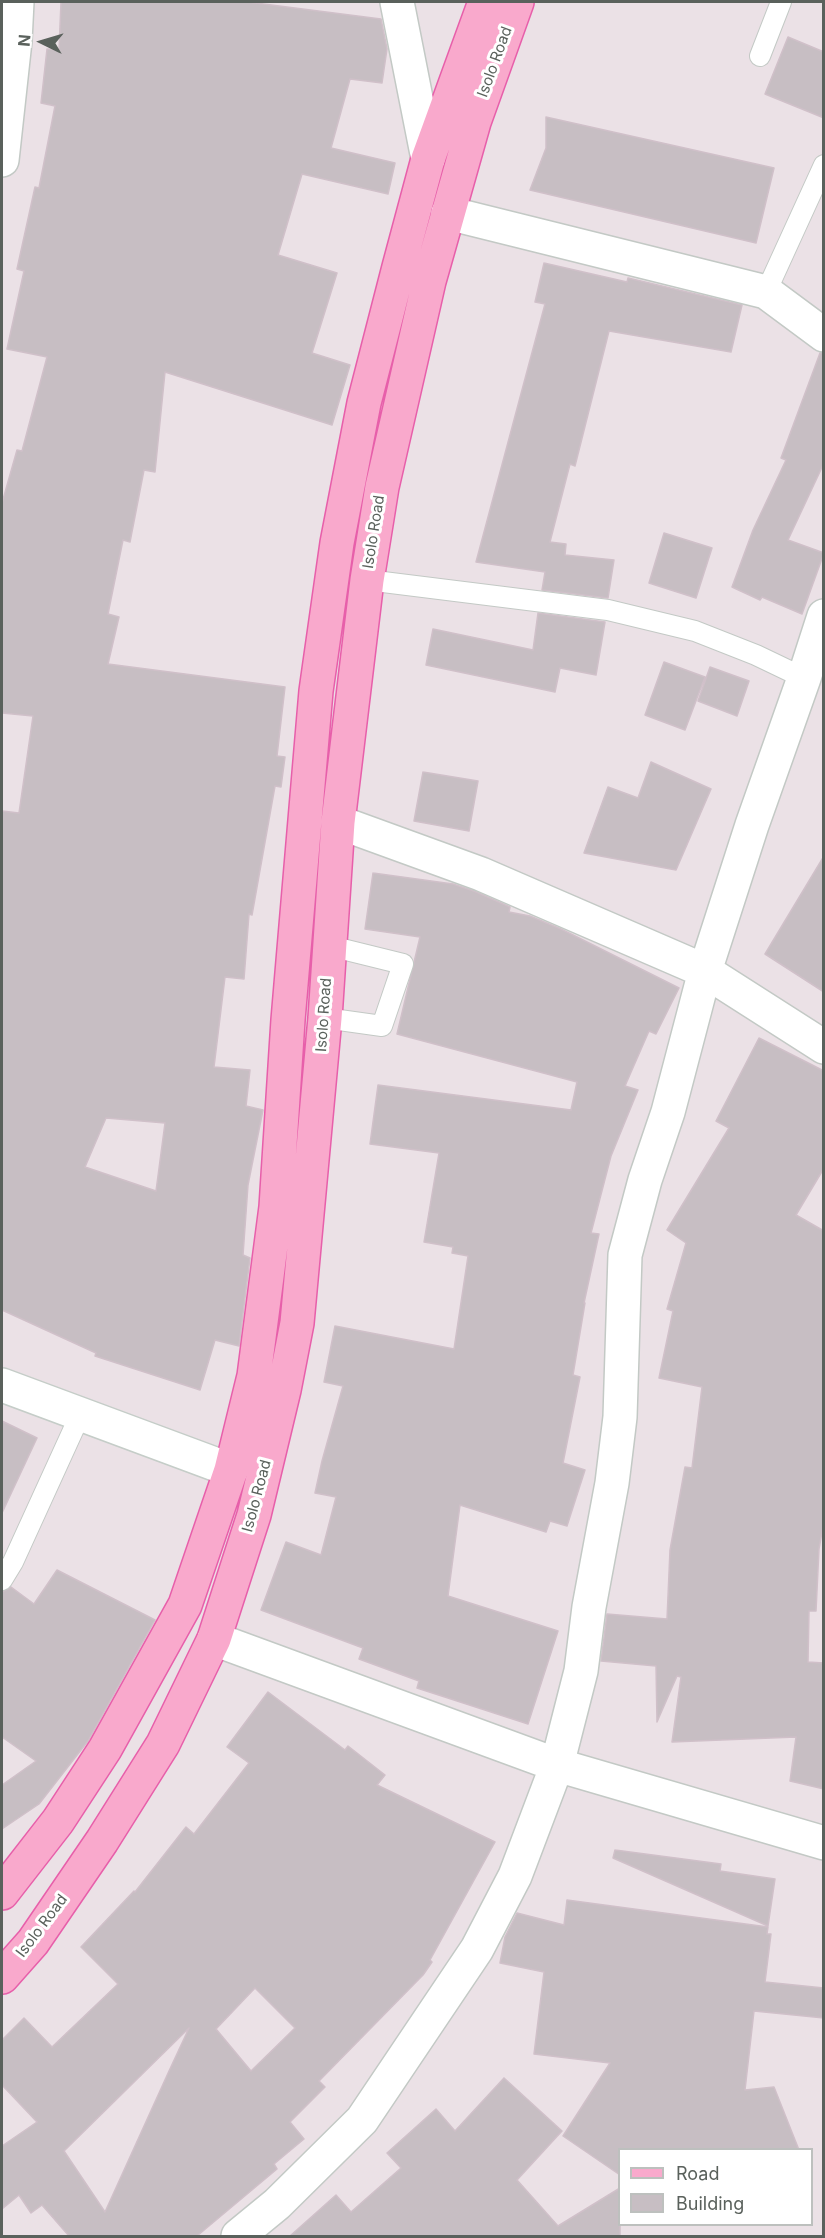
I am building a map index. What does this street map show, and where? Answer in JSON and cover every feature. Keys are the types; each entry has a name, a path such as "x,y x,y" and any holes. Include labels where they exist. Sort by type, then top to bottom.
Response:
{"main road":[{"name":"Isolo Road","path":"2,1893 58,1821 105,1749 170,1634 185,1605 231,1470 254,1376 262,1329 276,1207 288,1020 316,691 338,543 364,403 428,159 485,2"},
{"name":"Isolo Road","path":"2,1977 33,1942 163,1744 214,1640 254,1515 284,1390 297,1323 325,1018 338,822 367,580 382,487 429,281 474,122 517,2"},
{"path":"288,1020 325,1018"}],"street":[{"path":"2,160 17,2"},
{"path":"397,2 428,159"},
{"path":"448,213 766,292 824,335"},
{"path":"238,2236 277,2204 362,2121 477,1949 515,1876 557,1765 581,1671 589,1607 612,1483 620,1417 625,1255 645,1180 668,1112 705,971 752,825 824,616"},
{"path":"338,822 481,874 705,971 824,1047"},
{"path":"2,1385 231,1470"},
{"path":"214,1640 557,1765 824,1843"}],"lane":[{"path":"760,56 781,2"},
{"path":"766,292 824,165"},
{"path":"367,580 608,610 695,631 756,655 804,678"},
{"path":"325,1018 382,1026 403,964 330,946"},
{"path":"2,1580 14,1562 81,1413"}],"building":[{"path":"61,2 248,2 381,19 387,49 382,83 350,79 331,148 395,163 388,194 302,174 278,255 337,273 312,353 350,365 332,425 165,372 155,472 144,470 130,542 123,540 108,614 119,617 108,664 285,687 277,756 285,757 281,787 275,786 252,915 249,914 244,979 225,977 214,1067 250,1070 246,1106 263,1110 248,1185 243,1255 250,1258 239,1346 215,1340 200,1390 95,1356 96,1353 2,1310 2,811 19,813 33,716 2,713 2,503 17,450 22,451 47,357 7,349 24,271 17,269 35,187 39,188 55,106 41,103 47,49 59,50","holes":["106,1118 165,1123 156,1191 85,1167"]},
{"path":"788,37 824,52 824,118 765,94"},
{"path":"546,117 774,168 756,243 530,190 546,148"},
{"path":"544,263 627,282 628,278 742,305 731,352 609,331 575,466 570,464 550,542 566,544 565,555 614,560 608,598 542,590 545,572 476,562 545,304 535,302"},
{"path":"820,353 824,353 824,463 788,540 824,553 802,614 762,597 760,600 732,587 753,530 786,460 781,458"},
{"path":"664,533 712,548 696,598 649,583"},
{"path":"538,613 605,622 596,675 560,668 555,692 426,665 433,629 533,650"},
{"path":"664,662 705,677 685,730 645,715"},
{"path":"710,667 749,681 737,716 698,701"},
{"path":"651,762 711,789 676,870 584,853 608,787 638,798"},
{"path":"423,772 478,781 469,831 414,821"},
{"path":"824,856 824,992 765,954"},
{"path":"373,873 453,884 474,891 510,907 509,912 530,916 561,929 679,988 656,1034 649,1031 625,1086 638,1090 611,1156 591,1233 599,1234 584,1303 573,1375 580,1377 563,1463 585,1470 567,1526 550,1521 546,1532 460,1505 448,1596 558,1631 528,1724 417,1688 419,1681 359,1659 363,1648 261,1610 286,1542 321,1555 336,1497 315,1493 343,1386 324,1382 335,1326 454,1349 468,1256 452,1253 453,1247 424,1242 439,1153 370,1144 378,1085 571,1110 577,1082 397,1034 420,937 365,929"},
{"path":"759,1038 824,1071 824,1168 796,1215 824,1231 824,1521 819,1549 816,1611 809,1611 808,1662 824,1663 824,1789 790,1781 796,1737 672,1742 681,1677 677,1676 657,1722 656,1666 601,1661 607,1614 667,1619 670,1550 685,1467 692,1468 702,1387 659,1378 673,1311 667,1309 686,1243 667,1230 729,1128 716,1121"},
{"path":"2,1421 37,1438 2,1513"},
{"path":"57,1570 155,1620 88,1741 39,1804 2,1829 2,1785 36,1761 2,1737 2,1592 11,1587 34,1604"},
{"path":"268,1692 345,1750 348,1746 385,1775 377,1785 495,1842 423,1975 319,2081 325,2087 290,2122 304,2139 274,2164 277,2169 197,2236 69,2236 42,2205 31,2213 19,2195 2,2209 2,2146 37,2122 2,2085 2,2040 24,2018 52,2047 118,1984 81,1947 135,1892 186,1827 194,1834 249,1763 227,1747","holes":["255,1988 295,2028 251,2071 216,2029","189,2028 169,2071 105,2212 64,2151"]},
{"path":"615,1850 721,1864 720,1871 775,1879 768,1926 613,1858"},
{"path":"567,1900 768,1927 767,1934 771,1934 765,1982 824,1988 824,2018 754,2011 745,2090 774,2087 798,2148 618,2148 618,2174 563,2136 610,2063 534,2054 544,1972 500,1963 505,1937 517,1913 564,1925"},
{"path":"504,2078 562,2131 517,2180 558,2226 618,2189 620,2236 290,2236 336,2195 351,2212 401,2168 387,2153 436,2109 455,2131"}]}
